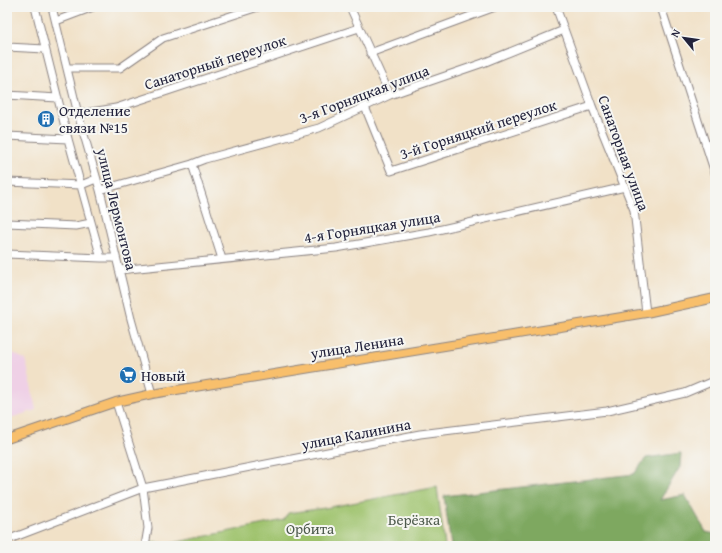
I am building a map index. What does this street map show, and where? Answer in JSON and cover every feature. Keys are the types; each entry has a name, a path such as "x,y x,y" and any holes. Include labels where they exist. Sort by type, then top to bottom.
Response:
{"main road":[{"name":"улица Ленина","path":"7,439 116,402 152,394 714,300"}],"street":[{"path":"35,7 68,139 101,258"},
{"name":"улица Лермонтова","path":"52,7 78,114 100,190 119,270 152,394"},
{"path":"56,21 93,7"},
{"path":"67,68 120,68 164,38 258,7"},
{"path":"350,7 390,95"},
{"path":"370,53 495,7"},
{"name":"Санаторная улица","path":"556,7 592,106 634,210 646,312"},
{"path":"660,7 715,173"},
{"name":"Санаторный переулок","path":"78,114 116,108 359,28"},
{"name":"3-я Горняцкая улица","path":"100,190 205,159 319,128 390,95 483,63 564,30"},
{"path":"7,47 45,50"},
{"path":"7,95 58,98"},
{"name":"3-й Горняцкий переулок","path":"365,107 391,171 592,106"},
{"path":"7,136 68,139"},
{"path":"192,164 222,259"},
{"path":"7,182 81,185 96,178"},
{"name":"4-я Горняцкая улица","path":"119,270 336,248 422,233 625,187"},
{"path":"7,223 76,226 91,223"},
{"path":"7,254 116,258"},
{"name":"улица Калинина","path":"7,540 143,488 420,434 607,411 685,393 715,379"},
{"path":"116,402 143,488 148,528 145,546"}],"shaded area":[{"path":"7,350 26,360 36,410 7,419"}],"green space":[{"path":"681,453 680,467 660,500 685,495 706,532 715,534 715,546 451,546 444,496 634,474 646,458"},
{"name":"Берёзка","path":"437,487 445,546 149,546 148,541 168,544 284,520 288,513 325,508"}],"place":[{"name":"Отделение связи №15","path":"46,119"},
{"name":"Новый","path":"128,375"}],"park label":[{"name":"Орбита","path":"310,528"}]}
